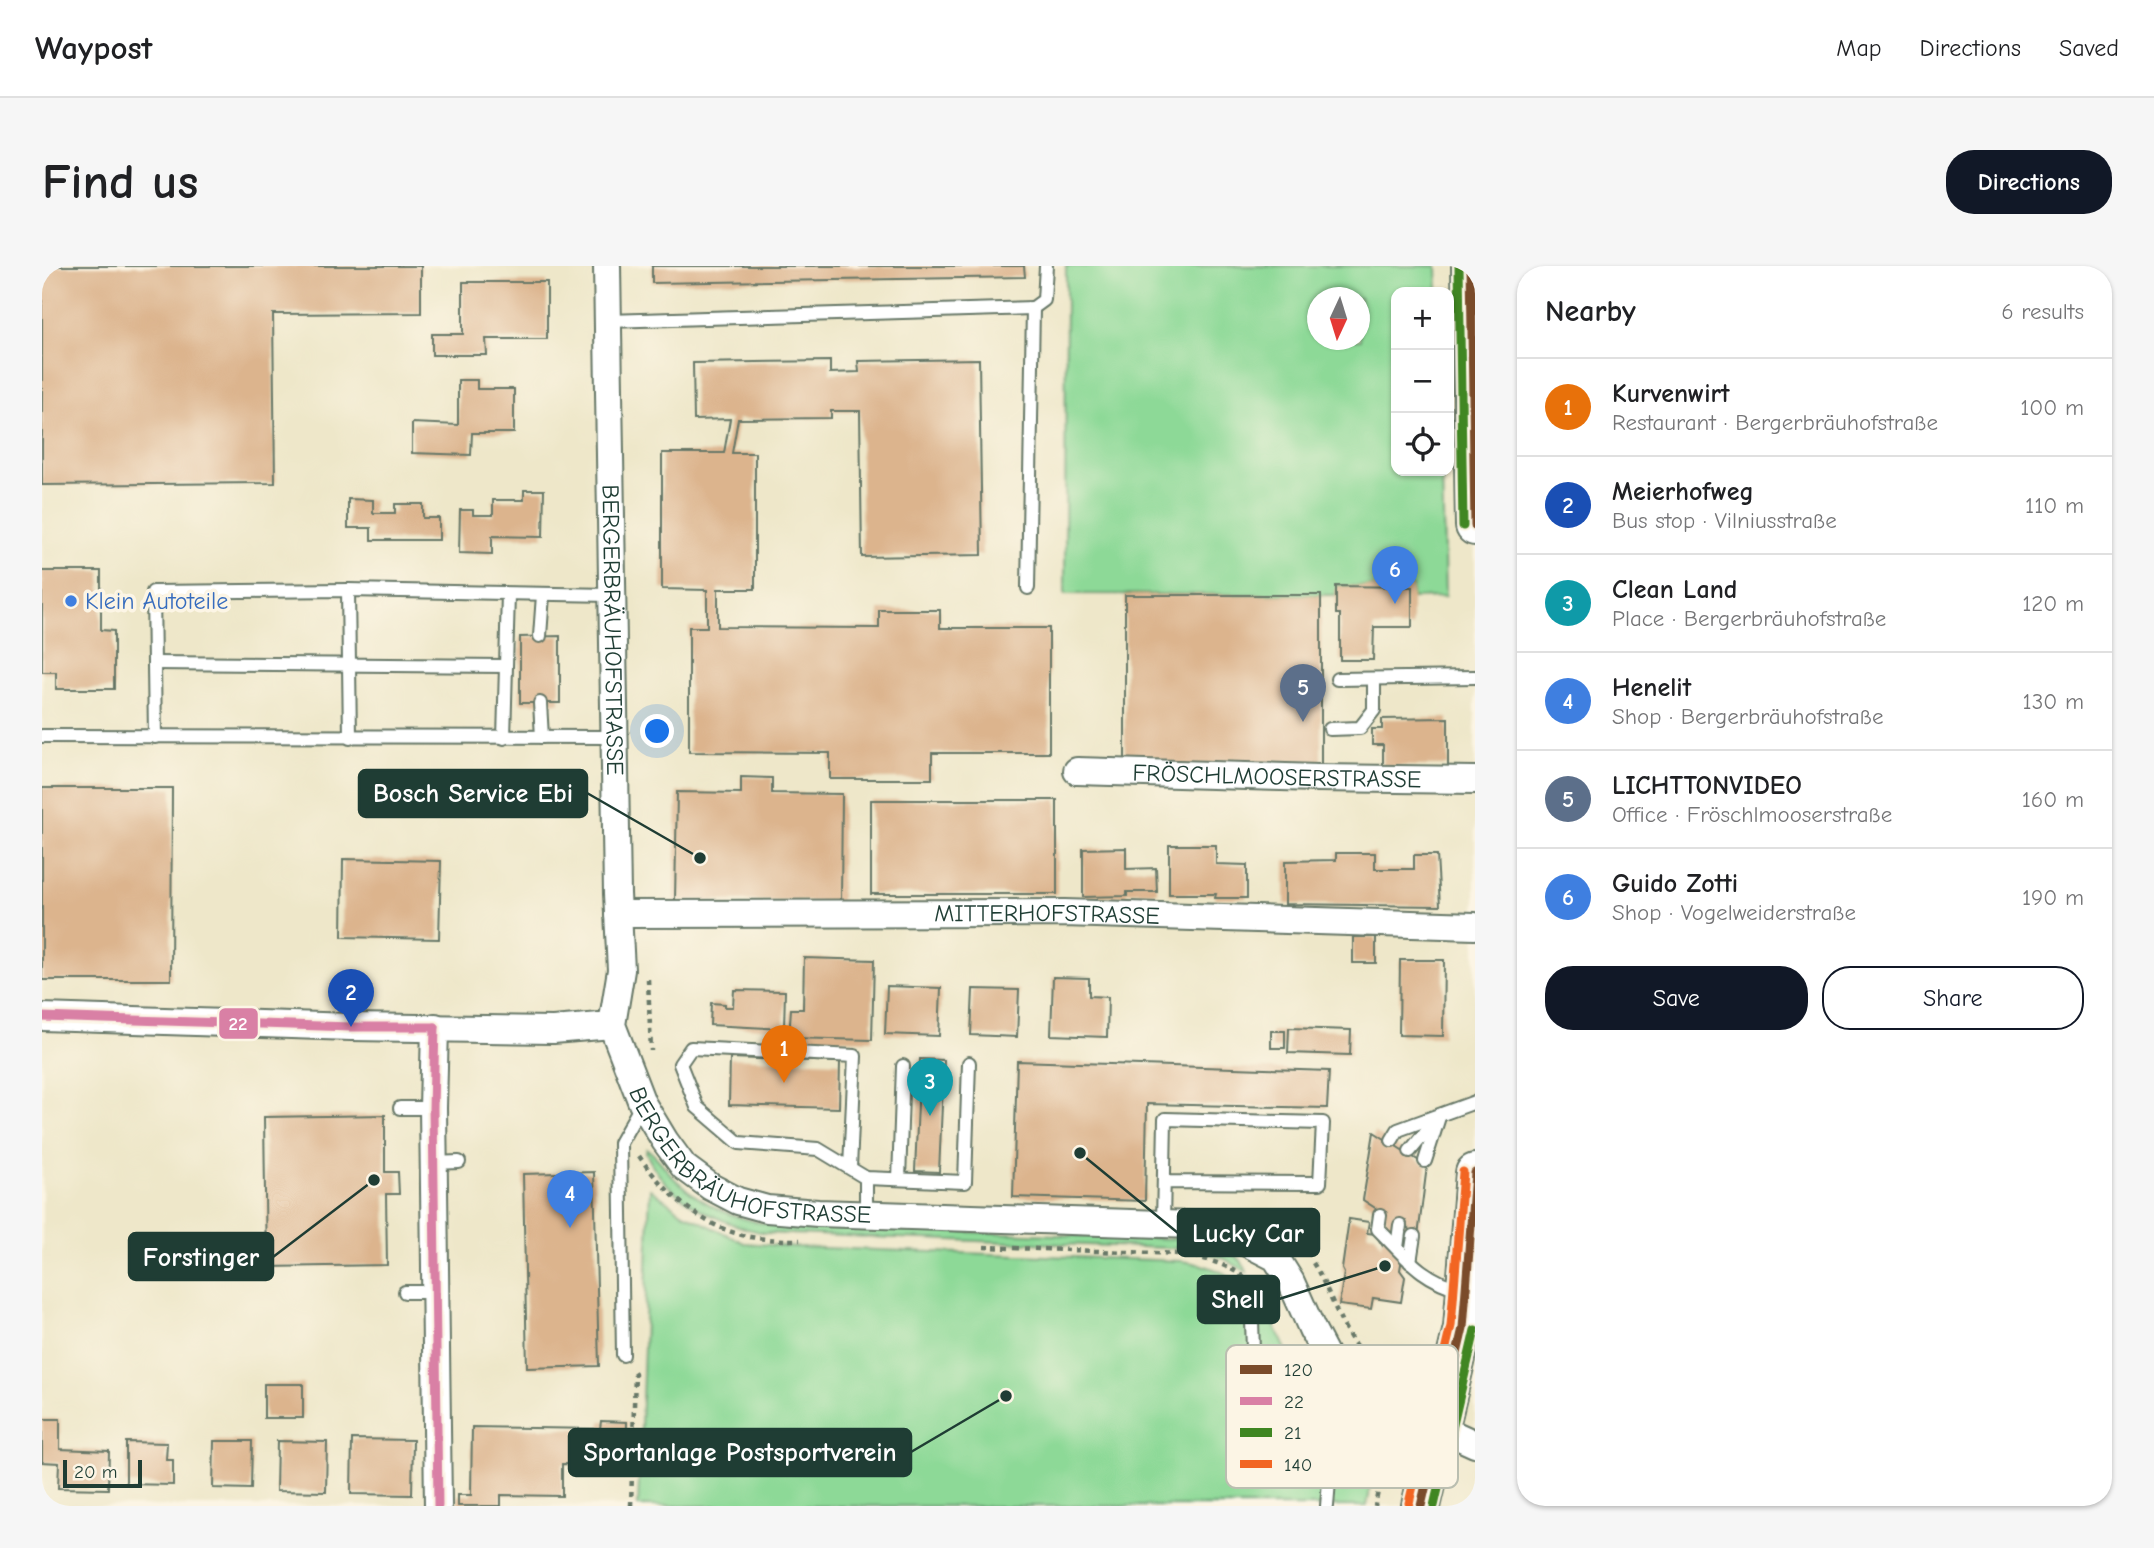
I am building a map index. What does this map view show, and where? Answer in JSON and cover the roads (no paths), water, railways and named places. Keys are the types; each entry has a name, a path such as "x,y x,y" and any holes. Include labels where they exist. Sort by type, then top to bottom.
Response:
{"main road":[{"path":"1471,266 1474,319 1475,526"},
{"path":"1458,1349 1463,1328 1475,1173"},
{"path":"1421,1506 1425,1488"}],"street":[{"name":"BERGERBRÄUHOFSTRASSE","path":"607,266 611,595 621,971 612,1025 642,1103 665,1142 684,1167 711,1187 738,1201 766,1209 1194,1225 1225,1232 1276,1258 1321,1345"},
{"name":"FRÖSCHLMOOSERSTRASSE","path":"1077,771 1475,780"},
{"name":"MITTERHOFSTRASSE","path":"618,914 1064,913 1475,926"},
{"path":"42,1017 351,1027 553,1030 612,1025"},
{"path":"435,1027 433,1108 446,1162 436,1292 438,1506"},
{"name":"BERGERBRÄUHOFSTRASSE","path":"1458,1436 1475,1444"}],"lane":[{"path":"608,321 1033,308 1044,300 1046,266"},
{"path":"1028,588 1033,308"},
{"path":"155,737 153,592 348,590 611,595"},
{"path":"348,590 350,738"},
{"path":"505,738 508,594"},
{"path":"540,636 543,595"},
{"path":"154,663 505,666"},
{"path":"1337,679 1475,677"},
{"path":"1329,729 1360,728 1374,709 1374,678"},
{"path":"540,703 542,737"},
{"path":"42,736 614,737"},
{"path":"850,1168 855,1056 691,1048 680,1064 697,1107 739,1143 818,1149 866,1178 965,1182 968,1063"},
{"path":"899,1179 903,1066"},
{"path":"1392,1140 1398,1130 1475,1102"},
{"path":"623,1355 620,1143 642,1103"},
{"path":"400,1108 433,1108"},
{"path":"1410,1151 1439,1117"},
{"path":"1425,1161 1439,1117"},
{"path":"1163,1224 1165,1119 1322,1123 1320,1183 1164,1182"},
{"path":"866,1178 866,1214"},
{"path":"1380,1215 1378,1229 1410,1262 1441,1284 1466,1291"},
{"path":"1397,1248 1400,1225"},
{"path":"1410,1262 1414,1236"},
{"path":"1253,1345 1252,1321 1256,1305 1285,1272"},
{"path":"405,1292 436,1292"},
{"path":"1327,1506 1328,1488"}],"place":[{"name":"Klein Autoteile","path":"71,601"},
{"name":"Guido Zotti","path":"1395,604"},
{"name":"LICHTTONVIDEO","path":"1303,722"},
{"name":"Bosch Service Ebi","path":"700,858"},
{"name":"Meierhofweg","path":"351,1027"},
{"name":"Kurvenwirt","path":"784,1083"},
{"name":"Clean Land","path":"930,1116"},
{"name":"Lucky Car","path":"1080,1153"},
{"name":"Forstinger","path":"374,1180"},
{"name":"Henelit","path":"570,1228"},
{"name":"Shell","path":"1385,1266"},
{"name":"Sportanlage Postsportverein","path":"1006,1396"}]}
